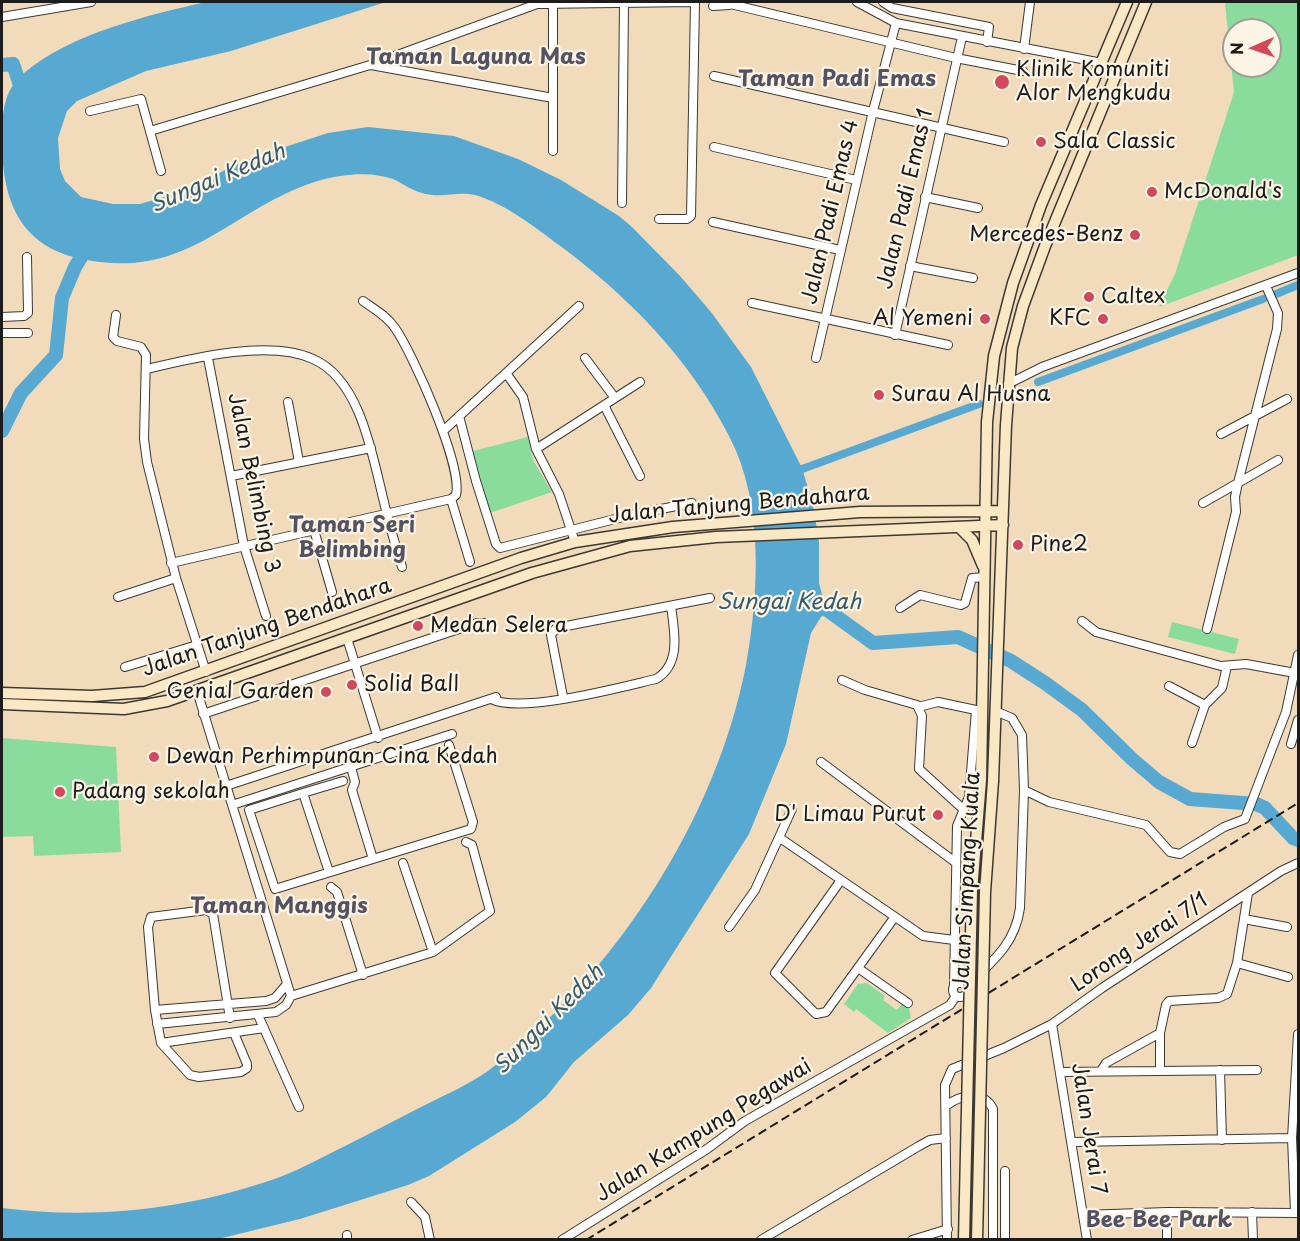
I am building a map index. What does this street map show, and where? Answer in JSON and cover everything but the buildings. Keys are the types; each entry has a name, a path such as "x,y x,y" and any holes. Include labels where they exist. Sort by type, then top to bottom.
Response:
{"main road":[{"name":"Jalan Simpang Kuala","path":"964,1239 972,891 981,780 979,708 984,638 985,512 991,376 1013,283 1041,205 1127,2"},
{"name":"Jalan Simpang Kuala","path":"977,1239 985,892 993,781 1010,360 1023,306 1146,2"},
{"path":"1110,44 1111,50 1116,53 1127,46"},
{"path":"959,513 973,505 986,492"},
{"name":"Jalan Tanjung Bendahara","path":"2,693 67,696 125,695 160,688 474,575 575,542 622,532 860,512 1003,511"},
{"name":"Jalan Tanjung Bendahara","path":"2,704 124,709 166,701 574,559 622,548 663,541 716,537 1003,525"},
{"path":"960,526 972,540 985,573"},
{"path":"474,575 479,591"}],"street":[{"path":"2,17 91,2"},
{"path":"552,151 553,2"},
{"path":"622,203 624,2"},
{"path":"150,131 370,65 537,4 624,2 694,3 709,6 730,3"},
{"path":"722,2 956,58 1023,71"},
{"path":"857,2 896,23 1102,63"},
{"path":"883,2 892,8 989,27 987,42"},
{"path":"1024,49 1030,2"},
{"path":"659,219 687,219 691,216 694,3"},
{"name":"Jalan Padi Emas 4","path":"816,358 856,180 896,23"},
{"name":"Jalan Padi Emas 1","path":"895,335 962,37"},
{"path":"370,65 553,98"},
{"path":"714,76 1004,142"},
{"path":"90,111 139,98 161,171"},
{"path":"714,147 856,180"},
{"path":"925,197 978,208"},
{"path":"713,222 840,250"},
{"path":"2,317 27,314 27,257"},
{"path":"910,266 973,278"},
{"path":"1008,384 1042,367 1299,273"},
{"path":"1206,629 1236,512 1235,498 1238,483 1278,321 1278,313 1266,286"},
{"path":"171,563 451,500 456,495 457,487 442,431 405,344 386,318 363,301"},
{"path":"752,303 948,345"},
{"path":"442,431 579,306"},
{"path":"116,315 113,337 117,341 141,347 146,355 145,452 171,563 206,672"},
{"path":"2,333 28,333"},
{"path":"147,369 258,351 289,352 315,359 343,382 371,448 402,567"},
{"name":"Jalan Belimbing 3","path":"208,358 244,546 266,616"},
{"path":"585,358 615,398"},
{"path":"506,373 523,396 536,449 559,494 575,542"},
{"path":"536,449 640,382"},
{"path":"1221,434 1287,399"},
{"path":"288,402 299,462"},
{"path":"604,405 640,476"},
{"path":"459,416 476,481 496,544 500,548 571,529 692,503"},
{"path":"231,476 371,448"},
{"path":"1203,503 1278,460"},
{"path":"451,500 470,562"},
{"path":"314,530 332,592"},
{"path":"900,608 920,595 949,604 962,605 965,603 972,578 985,573"},
{"path":"118,597 176,578"},
{"path":"563,697 551,635 556,628 710,598"},
{"path":"226,786 378,738 494,698 499,703 533,704 605,690 663,675 669,668 675,645 671,606"},
{"path":"1082,621 1096,632 1227,666 1246,664 1295,673"},
{"path":"202,714 477,623 484,623"},
{"path":"348,638 378,738"},
{"path":"125,668 197,645"},
{"path":"1024,789 1049,802 1146,825 1173,854 1180,854 1246,816 1286,712 1299,655"},
{"path":"1192,743 1205,705 1220,692 1227,666"},
{"path":"842,680 874,693 909,701 918,707 922,716 919,769 963,809"},
{"path":"1169,686 1205,705"},
{"path":"196,691 291,996"},
{"path":"918,707 938,702 979,708 970,792 957,826 954,940 956,996"},
{"path":"954,986 959,984 965,987 1002,952 1017,925 1024,789 1022,735 1012,718 995,711"},
{"path":"1291,744 1299,720"},
{"path":"232,805 452,734"},
{"path":"343,781 249,810 275,889 473,826 449,745"},
{"path":"821,762 955,862"},
{"path":"351,767 355,782 352,790"},
{"path":"340,770 343,781 352,790 373,859"},
{"path":"303,793 329,872"},
{"path":"729,927 755,890 792,809"},
{"path":"780,838 923,936 954,940"},
{"path":"157,1024 258,1015 278,1011 291,996 433,952 490,911 472,845 466,842"},
{"path":"403,863 433,952"},
{"name":"Lorong Jerai 7/1","path":"946,1106 946,1078 951,1069 1004,1048 1052,1024 1102,987 1281,871 1299,863"},
{"path":"841,880 775,973 819,1015 826,1012 894,918"},
{"path":"331,887 337,892 363,975"},
{"path":"1160,1070 1160,1033 1164,1008 1168,1001 1218,998 1227,994 1237,963 1248,893"},
{"path":"230,1018 215,918 206,910 151,916 148,927 155,1010 161,1043 190,1075 199,1077 242,1072 247,1068 247,1064 234,1033"},
{"path":"1244,919 1287,927"},
{"path":"1237,963 1288,977"},
{"path":"858,968 908,1003"},
{"path":"155,1010 275,998 287,984"},
{"name":"Jalan Kampung Pegawai","path":"562,1239 707,1149 746,1121 950,1005 956,996 963,996 965,987"},
{"path":"258,1015 299,1107"},
{"name":"Jalan Jerai 7","path":"1052,1024 1087,1239"},
{"path":"161,1043 264,1028"},
{"path":"1101,1071 1106,1064 1160,1033"},
{"path":"1084,1215 1167,1212 1297,1212 1292,1138 1298,1034"},
{"path":"1220,1070 1222,1140"},
{"path":"1060,1072 1257,1070"},
{"path":"947,1239 946,1106 964,1096 974,1096 986,1100 993,1108 993,1239"},
{"path":"761,1239 919,1146 930,1140 946,1138"},
{"path":"1072,1142 1292,1138"},
{"path":"1005,1171 1005,1239"},
{"path":"411,1202 425,1217 430,1239"},
{"path":"1167,1212 1167,1239"},
{"path":"1252,1212 1253,1239"},
{"path":"912,1239 948,1229"}],"green space":[{"path":"1222,2 1298,2 1298,255 1159,307 1175,274 1234,92 1233,78 1282,78 1282,18 1227,18 1225,3"},
{"path":"528,437 533,460 552,492 490,513 473,451"},
{"path":"1172,622 1239,639 1235,654 1168,637"},
{"name":"Padang sekolah","path":"2,738 116,747 121,852 34,856 33,836 2,837"},
{"path":"867,983 885,996 883,1000 897,1010 903,1003 909,1008 911,1018 888,1033 856,1009 854,1012 844,1004 858,984"}],"water":[{"name":"Sungai Kedah","path":"206,2 386,2 231,51 146,71 77,101 67,111 58,138 60,169 65,181 81,197 113,204 140,204 184,191 235,165 285,147 328,133 368,127 454,136 518,159 561,180 619,216 632,227 680,276 711,312 751,367 802,468 813,505 819,542 819,583 826,609 811,633 786,744 749,834 651,988 628,1015 574,1062 546,1097 515,1122 429,1176 408,1185 300,1219 218,1239 2,1240 2,1208 72,1213 142,1209 212,1197 280,1177 456,1090 488,1071 534,1033 577,989 617,942 653,890 684,837 711,780 731,723 746,665 754,608 756,548 748,490 729,436 695,381 655,331 585,265 519,216 475,195 426,194 385,176 357,174 321,180 289,192 208,238 181,251 152,260 120,263 82,259 60,253 42,243 29,231 10,200 3,161 3,112 8,95 17,80 43,59 87,37 135,20"}],"waterway":[{"path":"2,65 13,64 23,94"},
{"path":"2,431 21,393 56,355 62,298 75,267 90,243"},
{"path":"1276,294 1298,285"},
{"path":"1038,382 1263,299"},
{"path":"794,472 979,404"},
{"path":"807,610 826,609 873,643 958,637 1011,661 1082,710 1159,782 1190,799 1256,804 1265,808 1293,838 1298,840"}],"railway":[{"path":"586,1240 1298,803"}],"place":[{"name":"Klinik Komuniti Alor Mengkudu","path":"1002,82"},
{"name":"Sala Classic","path":"1041,142"},
{"name":"McDonald's","path":"1152,192"},
{"name":"Mercedes-Benz","path":"1135,235"},
{"name":"Caltex","path":"1089,297"},
{"name":"Al Yemeni","path":"985,319"},
{"name":"KFC","path":"1103,319"},
{"name":"Surau Al Husna","path":"879,395"},
{"name":"Pine2","path":"1018,545"},
{"name":"Medan Selera","path":"418,626"},
{"name":"Solid Ball","path":"352,685"},
{"name":"Genial Garden","path":"326,692"},
{"name":"Dewan Perhimpunan Cina Kedah","path":"154,757"},
{"name":"Padang sekolah","path":"60,792"},
{"name":"D' Limau Purut","path":"938,815"}],"district":[{"name":"Taman Laguna Mas","path":"476,58"},
{"name":"Taman Padi Emas","path":"837,80"},
{"name":"Taman Seri Belimbing","path":"352,538"},
{"name":"Taman Manggis","path":"279,907"},
{"name":"Bee Bee Park","path":"1159,1221"}]}
